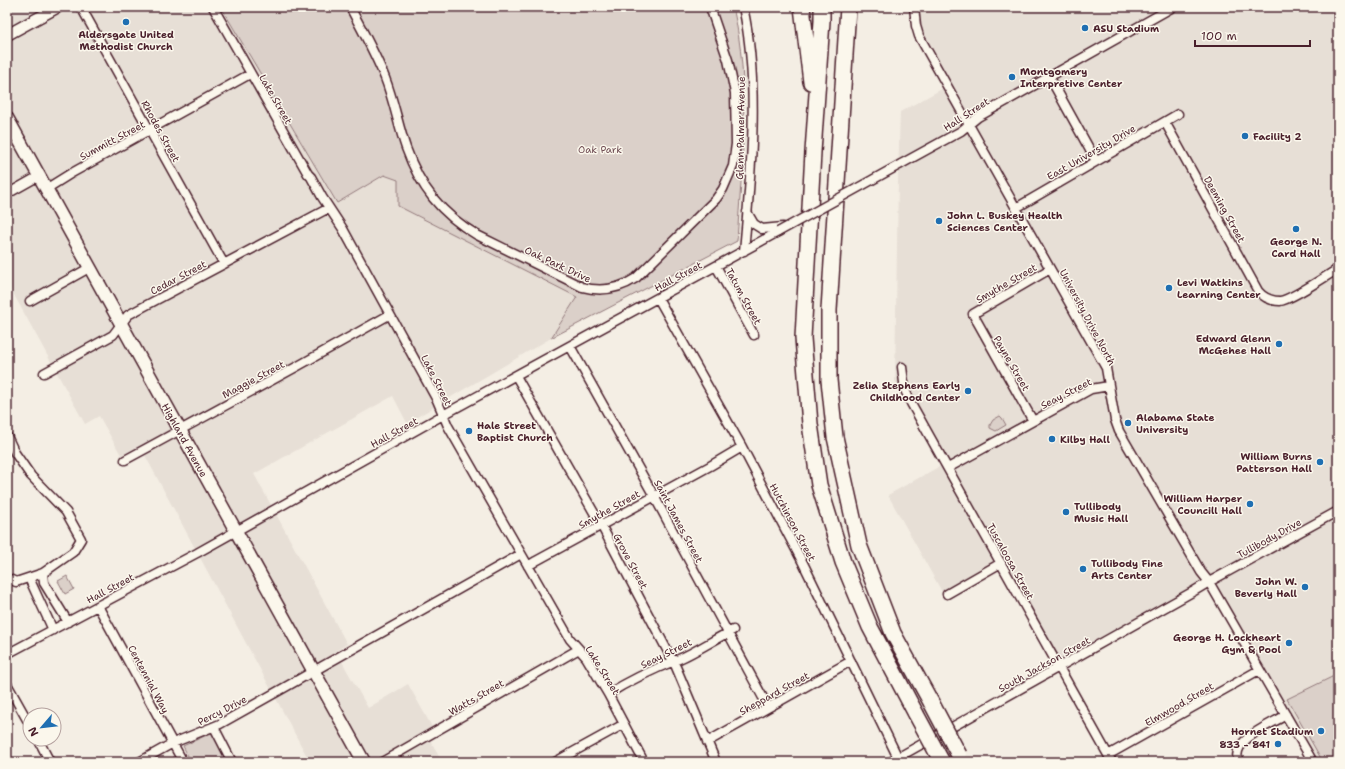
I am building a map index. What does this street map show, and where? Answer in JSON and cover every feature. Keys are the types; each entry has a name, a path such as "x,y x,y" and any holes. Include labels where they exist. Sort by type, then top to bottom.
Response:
{"highway":[{"path":"802,7 811,83 813,152"},
{"path":"822,7 803,338 810,424 819,485 843,562 870,627 942,762"},
{"path":"843,7 844,58"},
{"path":"848,7 829,310 829,380 835,436 859,545 893,633 962,760"}],"main road":[{"name":"Highland Avenue","path":"7,118 364,762"}],"street":[{"path":"7,35 58,7"},
{"name":"Rhodes Street","path":"81,7 224,264"},
{"name":"Lake Street","path":"213,7 308,174 312,176 322,197 343,229 437,400 443,415 521,554 570,639 586,657 608,694 644,762"},
{"name":"Oak Park Drive","path":"350,7 385,78 394,103 406,147 416,172 425,188 436,202 447,214 477,235 582,287 592,290 606,290 628,284 636,278 716,199 730,176 736,144 736,93 728,60 710,7"},
{"name":"Glenn Palmer Avenue","path":"743,7 749,37 753,99 750,172 744,251"},
{"name":"University Drive North","path":"914,7 916,26 919,36 1106,368 1115,420 1119,431 1201,572 1209,582 1313,762"},
{"name":"Hall Street","path":"7,654 236,532 443,415 961,131 978,117 1173,7"},
{"name":"Summitt Street","path":"46,189 70,174 150,131 250,74"},
{"path":"1049,76 1096,161"},
{"name":"East University Drive","path":"1016,208 1178,114"},
{"name":"Deeming Street","path":"1165,122 1258,291 1263,296 1279,301 1286,299 1338,269"},
{"path":"7,194 39,176"},
{"name":"Cedar Street","path":"44,373 113,335 128,315 329,208"},
{"name":"Hall Street","path":"747,212 754,224 762,229 789,226"},
{"name":"Tatum Street","path":"716,266 754,335"},
{"path":"30,301 90,268"},
{"name":"Smythe Street","path":"972,314 1050,269"},
{"name":"Hutchinson Street","path":"658,298 742,447 803,563 899,760"},
{"name":"Payne Street","path":"972,314 1033,421"},
{"name":"Maggie Street","path":"125,460 389,315"},
{"name":"Saint James Street","path":"570,346 730,631 768,707"},
{"name":"Tuscaloosa Street","path":"902,367 905,390 1110,758"},
{"name":"Grove Street","path":"516,376 601,525 673,661 716,762"},
{"name":"Seay Street","path":"948,468 1091,389 1109,386"},
{"path":"7,436 15,453 23,464 46,493 66,512 81,539 73,552 43,573 16,582 7,578"},
{"name":"Smythe Street","path":"528,566 742,447"},
{"name":"Tullibody Drive","path":"1209,582 1338,511"},
{"path":"313,671 521,554"},
{"path":"947,594 1001,563"},
{"path":"43,573 44,583 68,622"},
{"path":"29,578 53,630"},
{"name":"South Jackson Street","path":"890,762 899,760 1209,582"},
{"name":"Centennial Way","path":"98,606 183,762"},
{"name":"Seay Street","path":"608,694 730,631"},
{"name":"Watts Street","path":"382,762 579,649"},
{"name":"Sheppard Street","path":"707,742 850,661"},
{"name":"Elmwood Street","path":"1110,758 1151,732 1259,670"},
{"name":"Percy Drive","path":"139,762 173,744 214,727 313,671"},
{"path":"7,684 22,711"},
{"path":"1239,762 1238,751 1243,741 1286,715"},
{"path":"555,762 624,724"},
{"path":"214,727 232,762"},
{"path":"42,747 50,762"}],"shaded area":[{"path":"7,7 221,7 337,203 384,175 398,180 399,206 578,297 551,338 407,423 393,396 254,474 347,644 336,651 368,708 408,684 432,727 425,731 442,762 310,762 140,446 121,455 99,416 85,424 7,282"},
{"name":"Alabama State University","path":"917,7 1338,7 1338,762 1316,762 1210,576 1061,662 1003,558 942,592 888,495 942,465 895,381 900,112 949,85 921,36"}],"green space":[{"name":"Oak Park","path":"221,7 733,7 739,36 742,65 744,124 737,241 551,338 577,297 398,206 398,180 384,175 337,203"},
{"path":"1000,416 1006,425 996,431 990,428 993,420"},
{"path":"67,576 74,589 65,594 58,581"},
{"name":"Hornet Stadium","path":"1338,674 1338,762 1323,762 1287,699"},
{"path":"211,733 215,735 229,762 191,762 183,746"}],"place":[{"name":"Aldersgate United Methodist Church","path":"126,22"},
{"name":"ASU Stadium","path":"1085,28"},
{"name":"Montgomery Interpretive Center","path":"1012,77"},
{"name":"Facility 2","path":"1245,136"},
{"name":"John L. Buskey Health Sciences Center","path":"939,221"},
{"name":"George N. Card Hall","path":"1296,229"},
{"name":"Levi Watkins Learning Center","path":"1169,288"},
{"name":"Edward Glenn McGehee Hall","path":"1279,344"},
{"name":"Zelia Stephens Early Childhood Center","path":"968,391"},
{"name":"Alabama State University","path":"1128,423"},
{"name":"Hale Street Baptist Church","path":"469,431"},
{"name":"Kilby Hall","path":"1052,439"},
{"name":"William Burns Patterson Hall","path":"1320,462"},
{"name":"William Harper Councill Hall","path":"1250,504"},
{"name":"Tullibody Music Hall","path":"1066,512"},
{"name":"Tullibody Fine Arts Center","path":"1083,569"},
{"name":"John W. Beverly Hall","path":"1305,587"},
{"name":"George H. Lockheart Gym & Pool","path":"1289,643"},
{"name":"Hornet Stadium","path":"1321,731"},
{"name":"833 - 841","path":"1278,744"}]}
